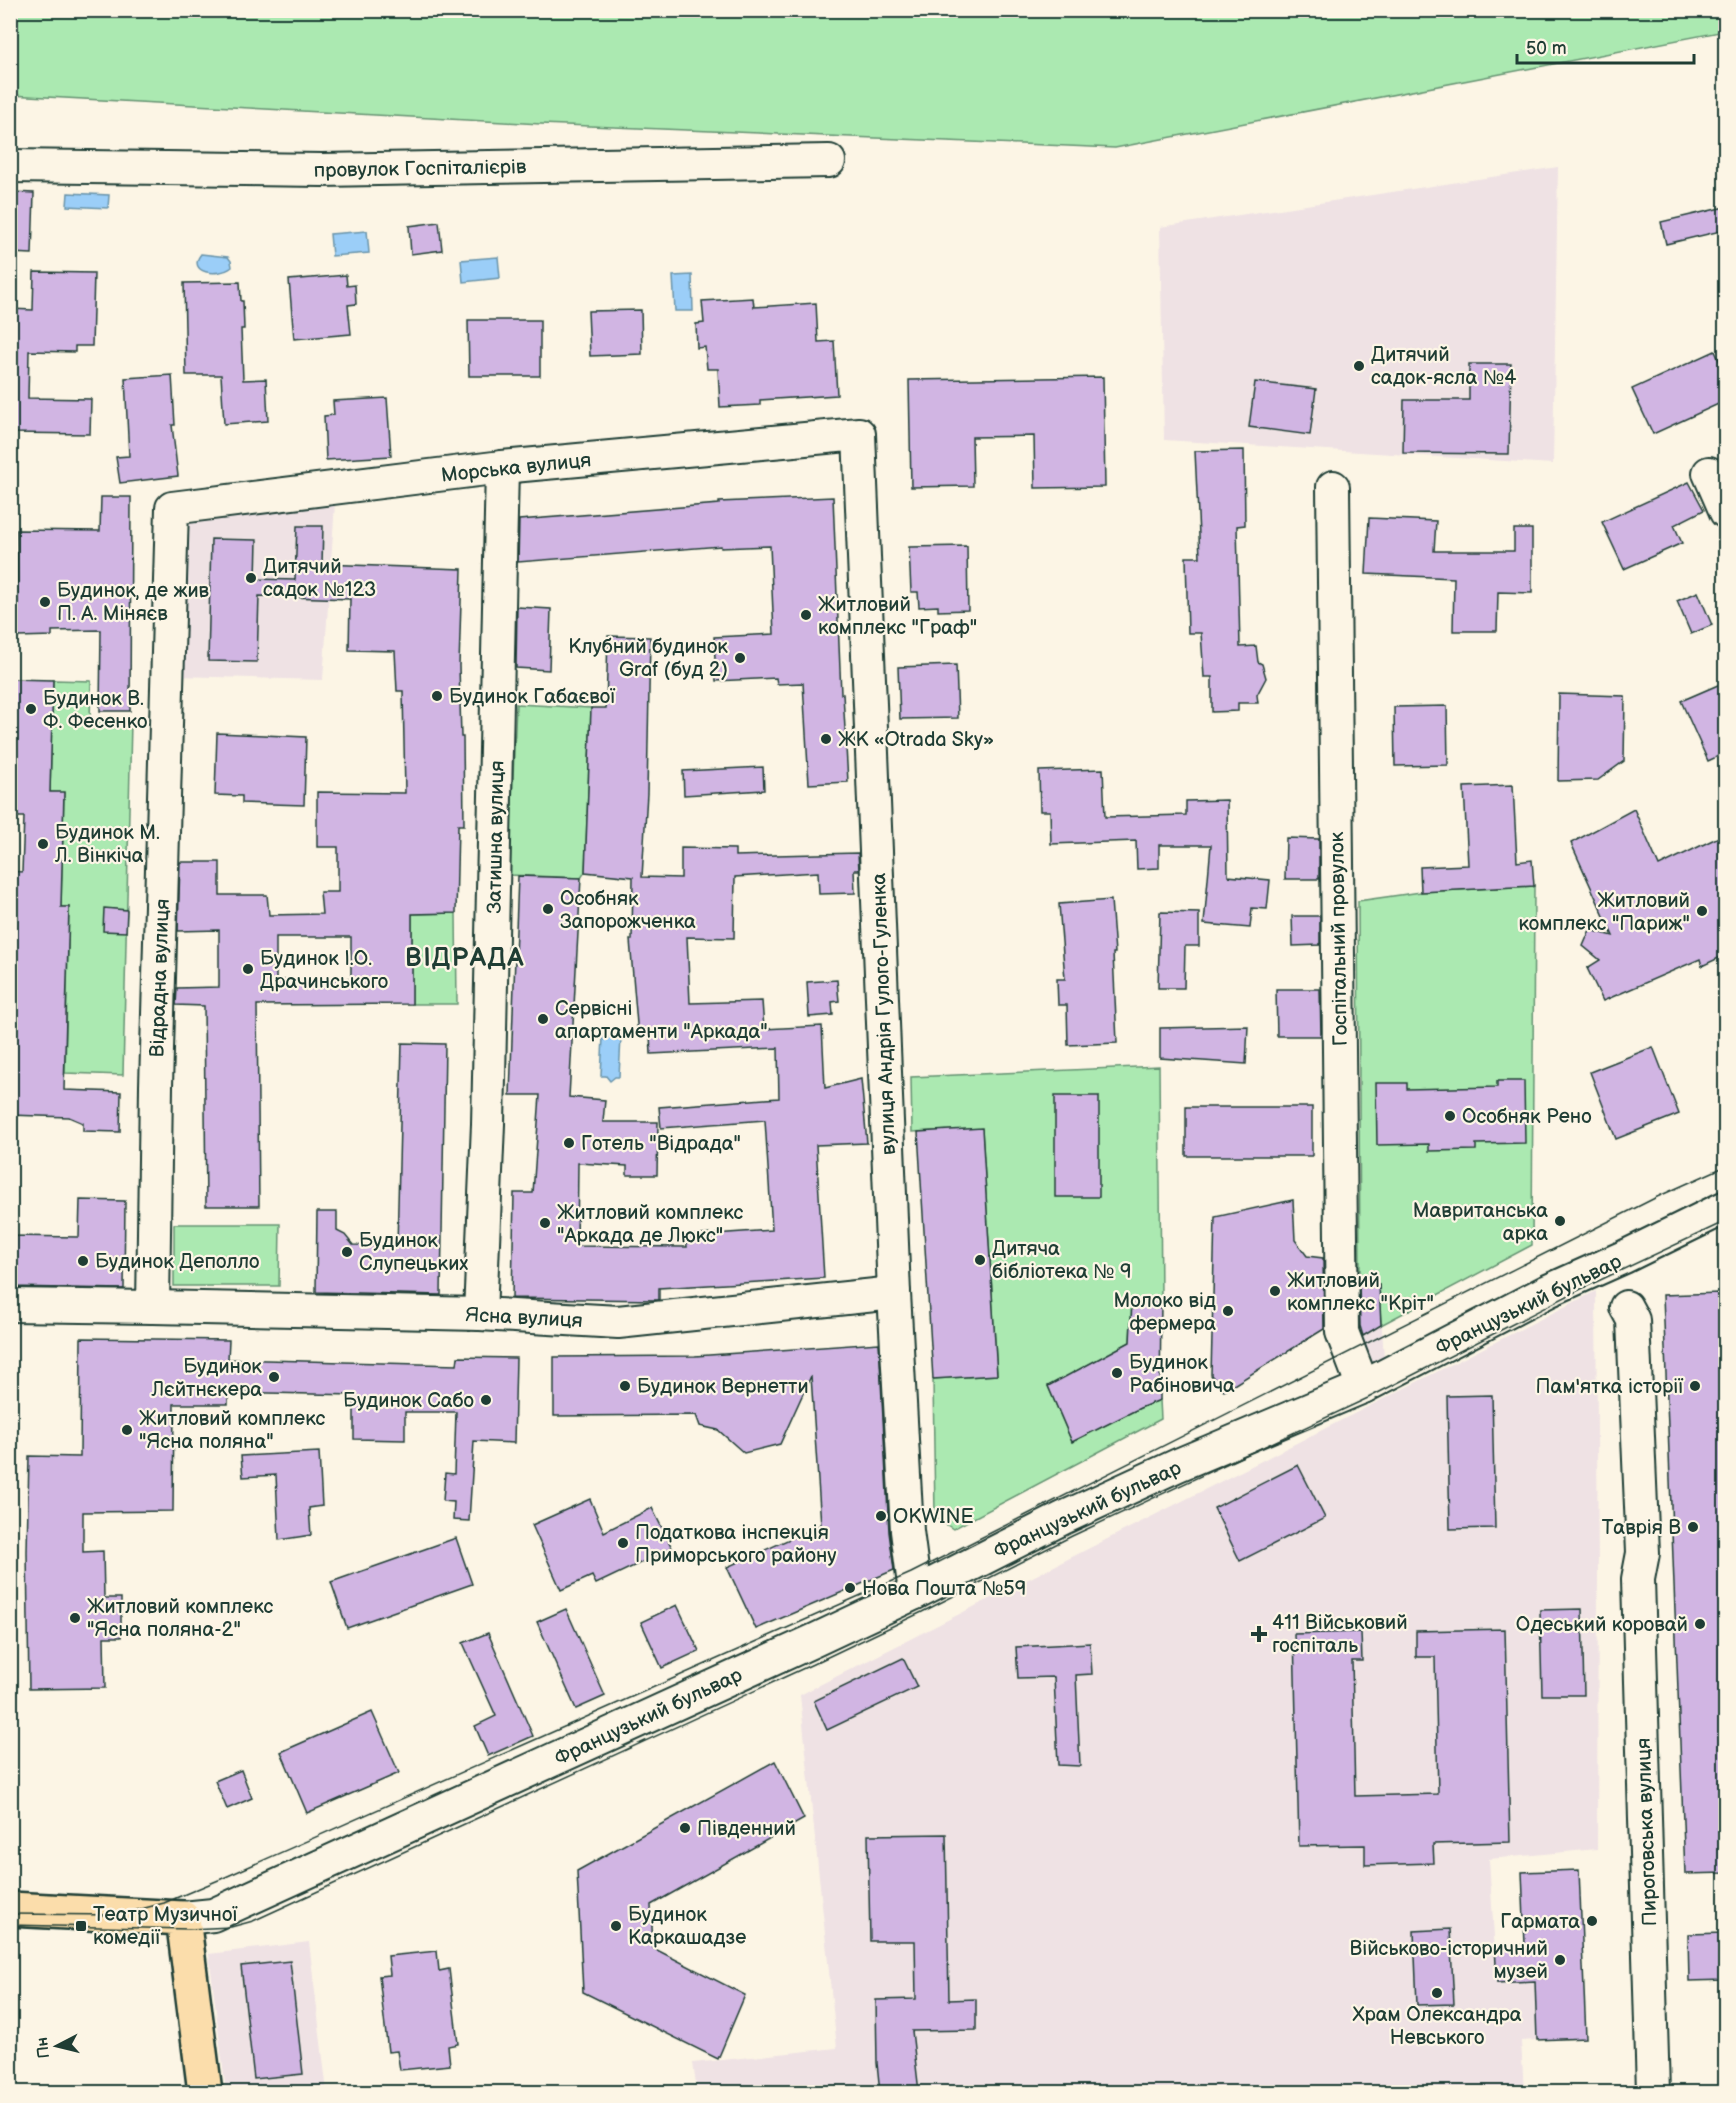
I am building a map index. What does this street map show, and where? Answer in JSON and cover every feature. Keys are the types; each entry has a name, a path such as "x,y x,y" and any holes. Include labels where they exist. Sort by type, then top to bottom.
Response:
{"main road":[{"path":"10,1909 183,1918 205,2092"}],"street":[{"name":"провулок Госпіталієрів","path":"10,166 322,170 829,161"},
{"name":"Морська вулиця","path":"172,507 502,467 860,434"},
{"name":"вулиця Андрія Гулого-Гуленка","path":"860,434 894,1293 907,1531 915,1593"},
{"name":"Затишна вулиця","path":"480,1314 488,1124 502,467"},
{"path":"1709,472 1725,512"},
{"name":"Госпітальний провулок","path":"1333,487 1342,1332 1363,1386"},
{"name":"Відрадна вулиця","path":"153,1307 156,1086 172,507"},
{"name":"Французький бульвар","path":"183,1918 213,1916 915,1593 1063,1518 1178,1465 1363,1386 1548,1291 1624,1257 1725,1207"},
{"name":"Пироговська вулиця","path":"1624,1257 1626,1307 1622,1320 1632,1553 1638,1571 1653,2092"},
{"name":"Ясна вулиця","path":"153,1307 480,1314 618,1322 894,1293"},
{"path":"10,1305 153,1307"}],"shaded area":[{"name":"Дитячий садок-ясла №4","path":"1558,167 1553,464 1164,440 1160,227"},
{"name":"Дитячий садок №123","path":"336,489 323,680 176,676 174,509"},
{"path":"1354,1282 1379,1285 1385,1373 1364,1384 1354,1332"},
{"name":"411 Військовий госпіталь","path":"1596,1291 1597,1849 1489,1859 1497,1983 1535,1981 1537,2040 1521,2041 1524,2092 697,2092 693,2063 837,2048 800,1695"},
{"path":"309,1942 327,2092 226,2092 209,1954"}],"green space":[{"path":"1725,10 1725,31 1115,148 541,124 10,95 11,11"},
{"path":"53,680 91,681 90,721 131,722 123,1075 65,1073 69,907 61,907 64,793 50,792"},
{"path":"516,704 591,708 585,872 581,878 509,875"},
{"path":"1534,886 1532,1245 1381,1325 1379,1285 1360,1282 1358,901 1421,892"},
{"path":"456,913 457,1004 412,1004 412,914"},
{"path":"1159,1066 1161,1299 1132,1301 1130,1342 1048,1386 1072,1442 1160,1400 1161,1419 953,1529 935,1517 933,1379 997,1375 982,1129 912,1132 911,1077"},
{"path":"174,1224 280,1224 279,1286 174,1286"}],"water":[{"path":"68,193 109,195 108,208 67,206"},
{"path":"367,231 369,253 332,256 330,234"},
{"path":"201,254 228,257 232,267 219,272 206,272 198,266 197,260"},
{"path":"498,257 500,278 463,282 461,260"},
{"path":"692,275 693,311 675,311 673,276"},
{"path":"603,1037 621,1037 619,1077 610,1081 606,1076 601,1076"}],"building":[{"path":"10,192 34,193 32,254 10,253"},
{"path":"1725,207 1725,230 1666,244 1661,222"},
{"path":"439,222 442,250 411,254 409,226"},
{"path":"34,272 94,273 92,346 75,346 75,352 29,351 28,398 91,399 90,434 10,433 10,309 33,310"},
{"path":"346,275 347,286 355,285 356,304 348,305 351,334 294,339 289,280"},
{"path":"240,282 244,329 241,329 243,380 266,379 268,421 224,424 221,375 186,375 184,283"},
{"path":"753,298 754,307 816,303 818,342 834,341 837,395 760,400 760,405 720,407 718,369 707,369 705,347 697,348 696,324 704,323 702,301"},
{"path":"641,310 642,354 590,356 588,311"},
{"path":"468,320 540,320 540,376 469,376"},
{"path":"1715,351 1725,374 1725,401 1653,434 1632,389"},
{"path":"1469,364 1511,364 1509,454 1403,453 1404,400 1469,400"},
{"path":"172,375 175,425 172,425 178,476 120,483 116,457 129,456 125,378"},
{"path":"1103,377 1105,487 1035,488 1034,436 972,437 973,486 911,487 909,380"},
{"path":"1255,382 1316,389 1310,435 1249,427"},
{"path":"387,398 391,456 326,460 324,416 334,415 333,401"},
{"path":"1244,450 1245,525 1237,526 1240,647 1256,646 1258,662 1262,664 1266,678 1257,695 1258,703 1238,703 1238,711 1212,712 1212,677 1204,677 1201,633 1188,633 1186,557 1200,557 1195,451"},
{"path":"1689,482 1704,510 1674,525 1682,543 1624,569 1602,522"},
{"path":"101,497 131,497 130,711 100,711 101,630 52,631 52,636 18,637 17,530 100,531"},
{"path":"833,497 841,694 843,694 848,782 809,784 803,683 777,684 776,678 716,681 714,637 774,634 770,546 721,548 721,546 518,562 519,520 719,504 719,502"},
{"path":"1369,518 1436,521 1434,551 1514,551 1514,529 1532,529 1532,593 1498,592 1497,631 1453,631 1454,578 1366,574"},
{"path":"297,526 323,526 322,564 462,569 459,666 464,825 458,825 456,913 412,914 412,1004 257,1005 259,1206 206,1206 204,1006 176,1005 177,988 219,987 219,930 178,931 180,862 220,862 220,895 267,895 269,915 322,914 320,892 338,892 338,847 317,847 317,792 405,793 403,691 397,691 395,651 349,650 350,599 259,596 257,662 208,661 211,539 257,540 256,579 295,580","holes":["276,937 351,937 351,979 276,980"]},
{"path":"967,546 968,610 938,611 938,606 919,607 918,592 911,592 909,547"},
{"path":"1698,592 1712,625 1691,634 1677,601"},
{"path":"517,607 551,609 549,670 516,668"},
{"path":"608,636 650,637 647,793 642,877 681,878 681,848 735,849 735,856 858,853 859,870 854,870 855,893 819,894 818,872 735,877 734,938 687,937 690,1003 762,1001 764,1029 822,1026 825,1088 861,1079 867,1143 816,1145 824,1278 659,1288 659,1300 512,1298 514,1193 533,1193 540,1095 510,1095 518,876 581,878 569,1097 605,1100 603,1122 658,1122 657,1175 627,1175 627,1166 578,1163 577,1246 687,1247 686,1236 772,1230 765,1120 661,1128 659,1107 779,1098 778,1048 651,1054 650,1034 638,1036 630,940 632,940 633,877 585,872 591,708 606,708"},
{"path":"956,665 958,718 900,719 898,667"},
{"path":"10,679 53,680 50,792 64,792 61,907 69,907 64,1090 121,1092 120,1132 83,1131 83,1123 69,1117 10,1115 17,906 10,905 10,871 22,872 24,817 10,817"},
{"path":"1725,682 1725,753 1708,761 1681,701"},
{"path":"1559,694 1625,696 1624,761 1598,780 1558,781"},
{"path":"1447,706 1448,765 1395,766 1394,707"},
{"path":"217,733 306,737 304,805 242,803 242,796 215,795"},
{"path":"763,767 764,790 684,795 683,771"},
{"path":"1103,769 1105,817 1186,815 1186,801 1227,800 1228,876 1270,880 1267,909 1252,908 1250,928 1204,924 1211,845 1159,845 1159,868 1137,869 1136,841 1051,844 1050,811 1040,811 1039,771"},
{"path":"1513,785 1517,862 1532,860 1534,886 1421,892 1420,867 1468,865 1464,787"},
{"path":"1634,809 1659,866 1725,834 1725,955 1702,966 1700,959 1603,1001 1587,968 1600,960 1583,946 1590,930 1613,936 1571,843"},
{"path":"1286,838 1319,839 1319,879 1285,879"},
{"path":"1111,900 1117,1043 1068,1045 1067,1005 1058,1005 1057,979 1065,979 1059,904"},
{"path":"104,908 127,910 126,932 103,931"},
{"path":"1160,912 1199,913 1199,946 1185,946 1184,988 1158,988"},
{"path":"1292,916 1320,916 1320,945 1293,946"},
{"path":"837,980 839,1001 832,1002 833,1015 809,1017 807,982"},
{"path":"1276,989 1320,989 1321,1036 1277,1036"},
{"path":"1248,1026 1246,1064 1160,1058 1160,1028"},
{"path":"402,1043 445,1044 441,1295 316,1292 317,1212 337,1212 337,1231 345,1235 353,1245 397,1246"},
{"path":"1653,1047 1679,1114 1616,1139 1590,1072"},
{"name":"Особняк Рено","path":"1497,1081 1524,1081 1525,1143 1476,1144 1476,1150 1429,1151 1429,1144 1377,1145 1376,1083 1407,1083 1407,1089 1497,1087"},
{"path":"1055,1096 1099,1096 1099,1197 1055,1197"},
{"path":"1186,1107 1312,1107 1312,1156 1186,1156"},
{"path":"982,1128 997,1375 933,1379 918,1132"},
{"name":"Будинок Деполло","path":"80,1200 125,1201 124,1289 10,1287 10,1236 79,1237"},
{"name":"Житловий комплекс \"Кріт\"","path":"1293,1200 1295,1240 1307,1256 1323,1258 1324,1329 1224,1391 1211,1375 1215,1217"},
{"path":"1359,1282 1379,1285 1381,1325 1363,1336 1360,1326"},
{"path":"1719,1293 1725,1444 1725,1873 1685,1874 1663,1295"},
{"name":"Будинок Рабіновича","path":"1161,1299 1160,1400 1072,1442 1048,1386 1130,1342 1132,1301"},
{"path":"81,1338 229,1340 228,1359 457,1365 458,1357 516,1358 514,1443 474,1441 469,1521 453,1520 454,1502 443,1501 445,1473 454,1474 456,1412 405,1412 405,1440 354,1439 354,1395 228,1392 228,1404 174,1404 173,1511 83,1512 83,1552 103,1551 104,1598 121,1598 121,1637 104,1637 105,1688 29,1689 27,1552 29,1456 80,1457"},
{"path":"879,1343 889,1532 894,1570 756,1629 727,1567 821,1525 811,1376 780,1444 744,1453 718,1430 700,1426 696,1415 554,1416 554,1357 695,1356"},
{"path":"1492,1395 1495,1528 1450,1529 1447,1396"},
{"path":"319,1452 322,1506 309,1508 311,1535 279,1540 276,1475 243,1477 241,1456"},
{"path":"1298,1465 1325,1518 1240,1561 1214,1508"},
{"path":"590,1499 604,1532 652,1508 672,1548 596,1584 592,1576 561,1590 532,1525"},
{"path":"456,1538 472,1584 347,1628 331,1582"},
{"name":"Податкова інспекція Приморського району","path":"677,1605 699,1651 662,1668 641,1622"},
{"path":"566,1609 605,1696 576,1709 537,1622"},
{"path":"1582,1609 1584,1695 1542,1695 1540,1610"},
{"path":"1505,1629 1510,1842 1433,1844 1434,1863 1365,1865 1365,1845 1299,1846 1294,1634 1361,1632 1362,1661 1352,1661 1355,1796 1438,1794 1435,1657 1416,1657 1416,1631"},
{"path":"488,1633 533,1736 488,1756 475,1726 496,1716 463,1643"},
{"path":"1090,1643 1092,1674 1076,1675 1080,1766 1058,1765 1054,1677 1018,1678 1016,1647"},
{"path":"903,1658 917,1687 827,1730 814,1701"},
{"path":"372,1712 399,1773 307,1813 281,1752"},
{"name":"Будинок Каркашадзе","path":"775,1761 804,1819 651,1905 653,1948 745,1995 718,2059 583,1992 577,1871"},
{"path":"241,1770 252,1798 227,1809 215,1781"},
{"path":"946,1834 949,2000 976,1999 976,2030 912,2031 919,2092 880,2092 876,2000 916,1999 915,1941 870,1941 868,1835"},
{"path":"1579,1870 1586,2038 1537,2040 1535,1981 1497,1983 1495,1946 1525,1945 1522,1872"},
{"path":"1450,1929 1454,2004 1417,2005 1414,1931"},
{"path":"1725,1933 1725,1980 1689,1981 1688,1934"},
{"path":"437,1951 439,1971 449,1969 458,2044 448,2046 450,2065 400,2070 397,2051 388,2052 379,1976 390,1975 388,1956"},
{"path":"290,1961 303,2074 254,2079 241,1966"}],"tram line":[{"path":"10,1914 118,1915 164,1903 221,1879 911,1573 1657,1197 1726,1166"},
{"path":"10,1925 189,1929 231,1927 253,1921 813,1664 1072,1536 1368,1398 1579,1290 1726,1221"}],"place":[{"name":"Дитячий садок-ясла №4","path":"1359,366"},
{"name":"Дитячий садок №123","path":"251,578"},
{"name":"Будинок, де жив П. А. Міняєв","path":"45,602"},
{"name":"Житловий комплекс \"Граф\"","path":"806,615"},
{"name":"Клубний будинок Graf (буд 2)","path":"740,658"},
{"name":"Будинок Габаєвої","path":"437,696"},
{"name":"Будинок В. Ф. Фесенко","path":"31,709"},
{"name":"ЖК «Otrada Sky»","path":"826,739"},
{"name":"Будинок М. Л. Вінкіча","path":"43,844"},
{"name":"Особняк Запорожченка","path":"548,909"},
{"name":"Житловий комплекс \"Париж\"","path":"1702,911"},
{"name":"Будинок І.О. Драчинського","path":"248,969"},
{"name":"Сервісні апартаменти \"Аркада\"","path":"543,1019"},
{"name":"Особняк Рено","path":"1450,1116"},
{"name":"Готель \"Відрада\"","path":"569,1143"},
{"name":"Мавританська арка","path":"1560,1221"},
{"name":"Житловий комплекс \"Аркада де Люкс\"","path":"545,1223"},
{"name":"Будинок Слупецьких","path":"347,1252"},
{"name":"Дитяча бібліотека № 9","path":"980,1260"},
{"name":"Будинок Деполло","path":"83,1261"},
{"name":"Житловий комплекс \"Кріт\"","path":"1275,1291"},
{"name":"Молоко від фермера","path":"1228,1311"},
{"name":"Будинок Рабіновича","path":"1117,1373"},
{"name":"Будинок Лєйтнєкера","path":"274,1377"},
{"name":"Будинок Вернетти","path":"625,1386"},
{"name":"Пам'ятка історії","path":"1695,1386"},
{"name":"Будинок Сабо","path":"486,1400"},
{"name":"Житловий комплекс \"Ясна поляна\"","path":"127,1430"},
{"name":"OKWINE","path":"881,1516"},
{"name":"Таврія В","path":"1693,1527"},
{"name":"Податкова інспекція Приморського району","path":"623,1543"},
{"name":"Нова Пошта №59","path":"850,1588"},
{"name":"Житловий комплекс \"Ясна поляна-2\"","path":"75,1618"},
{"name":"Одеський коровай","path":"1700,1624"},
{"name":"411 Військовий госпіталь","path":"1259,1634"},
{"name":"Південний","path":"685,1828"},
{"name":"Гармата","path":"1592,1921"},
{"name":"Театр Музичної комедії","path":"81,1926"},
{"name":"Будинок Каркашадзе","path":"616,1926"},
{"name":"Військово-історичний музей","path":"1560,1960"},
{"name":"Храм Олександра Невського","path":"1437,1993"}],"district":[{"name":"ВІДРАДА","path":"465,957"}]}
